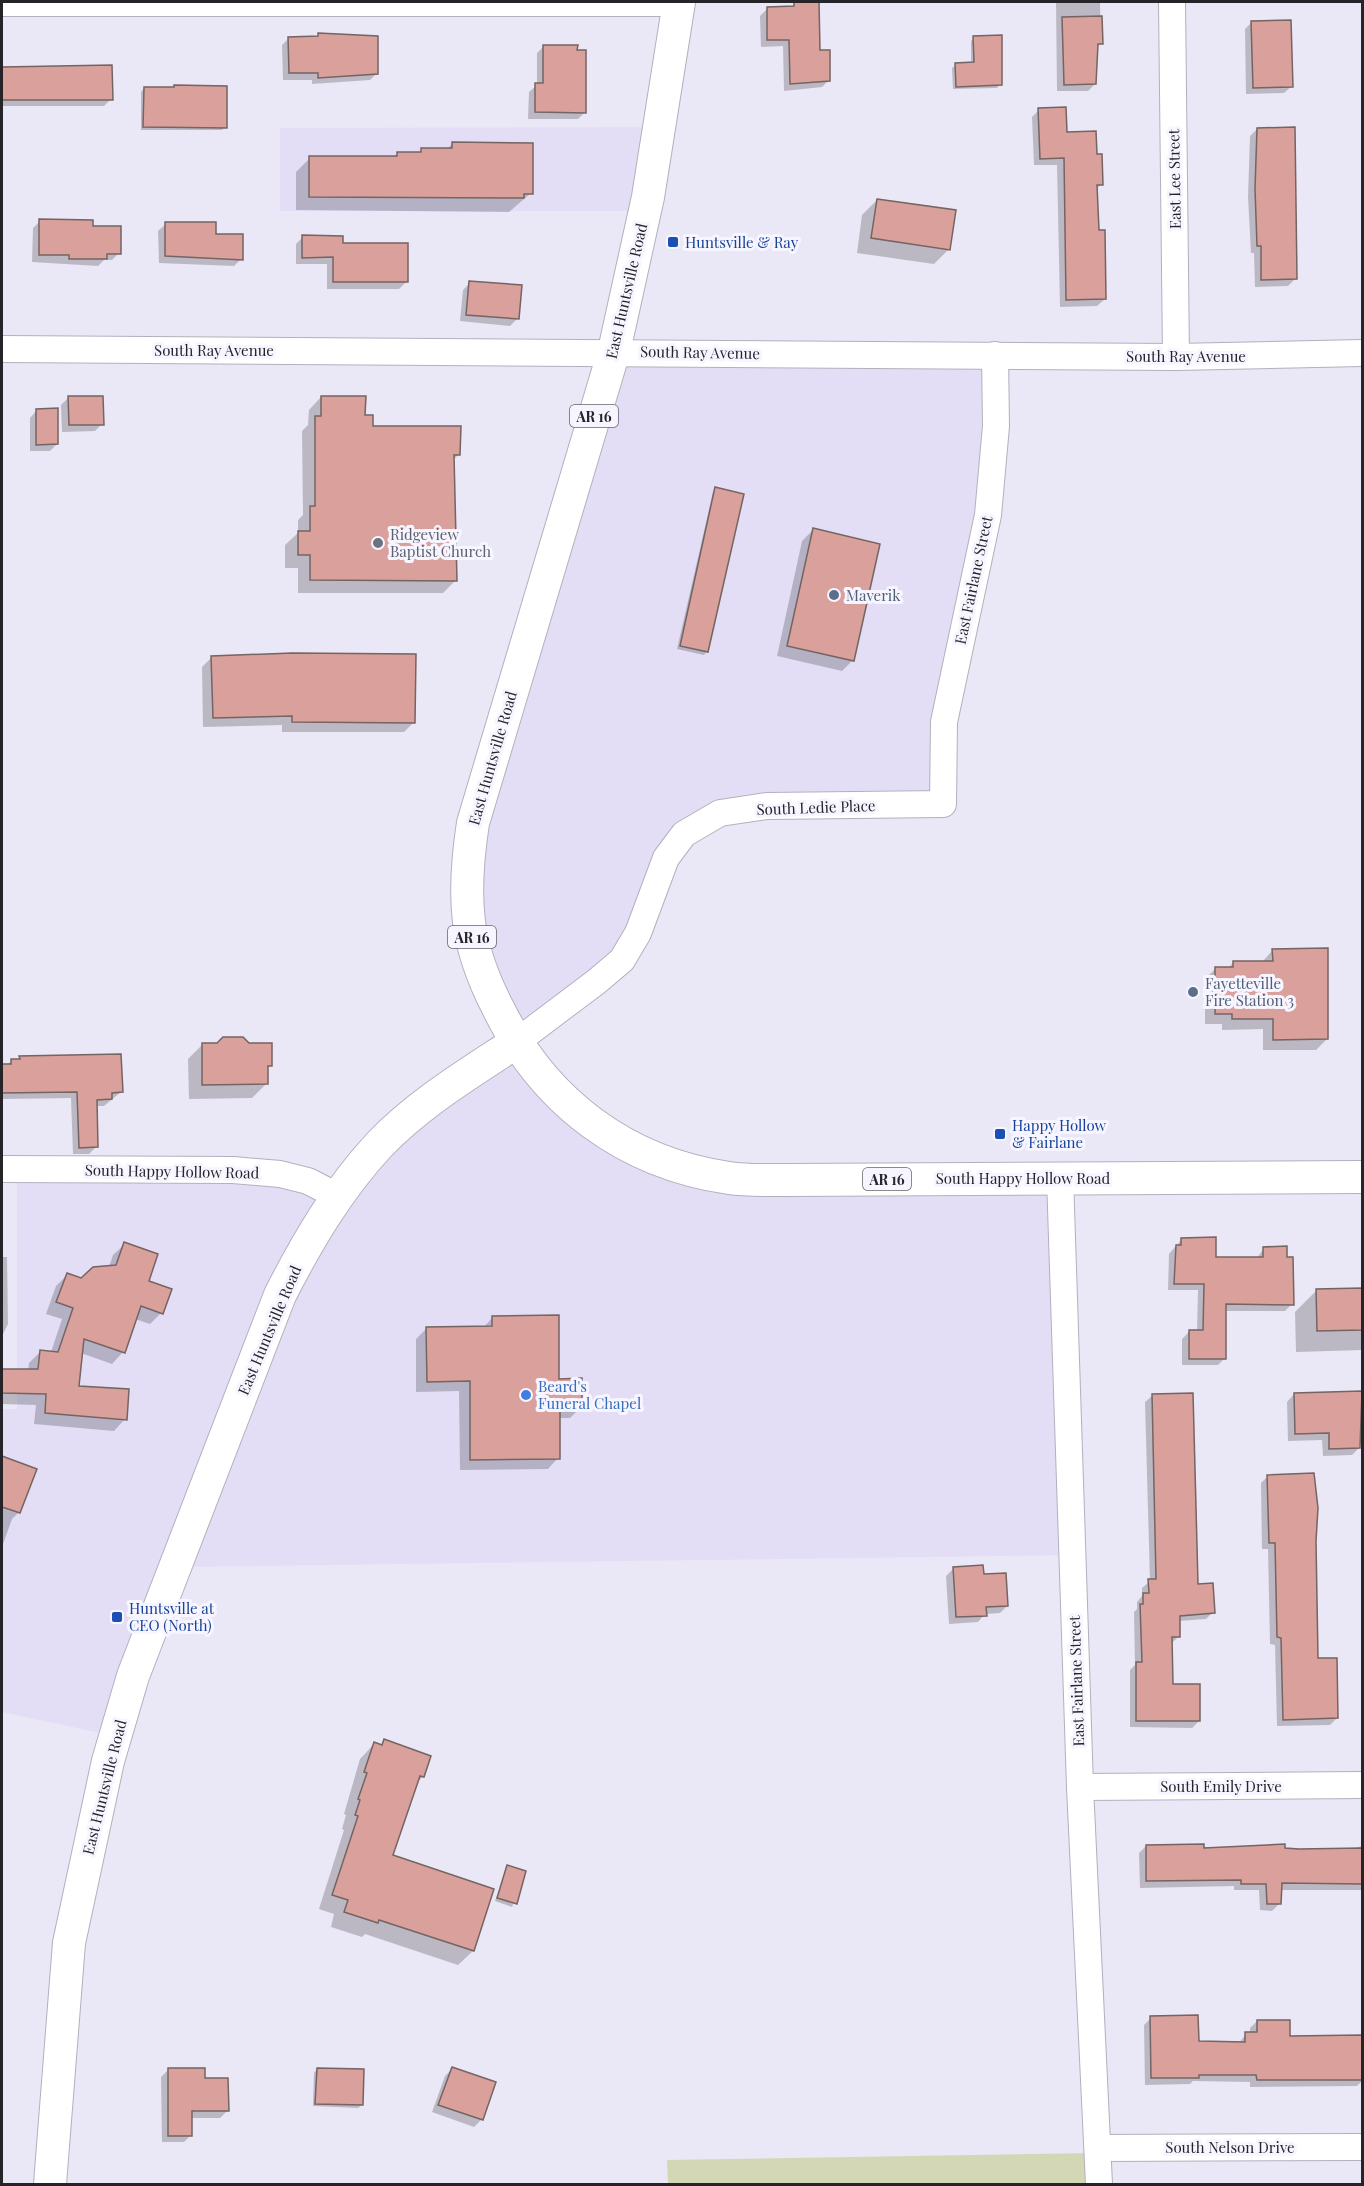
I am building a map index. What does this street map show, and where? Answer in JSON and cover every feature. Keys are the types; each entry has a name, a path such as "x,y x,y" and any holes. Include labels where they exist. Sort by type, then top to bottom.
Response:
{"main road":[{"name":"East Huntsville Road","path":"50,2184 69,1943 108,1761 134,1676 280,1295 309,1239 379,1145 427,1103 514,1042 483,978 469,922 469,850 482,788 614,351 648,197 679,2"},
{"name":"South Happy Hollow Road","path":"514,1042 547,1084 581,1116 621,1143 668,1163 730,1178 788,1180 1060,1177 1362,1178"}],"street":[{"path":"2,3 679,2"},
{"name":"East Lee Street","path":"1172,2 1176,357"},
{"name":"South Ray Avenue","path":"2,349 614,351 1176,357 1362,353"},
{"name":"East Fairlane Street","path":"943,804 944,722 986,526 993,469 995,355"},
{"name":"South Ledie Place","path":"514,1042 622,960 638,933 666,858 684,834 720,813 767,806 943,804"},
{"name":"South Happy Hollow Road","path":"2,1170 233,1170 280,1174 308,1181 339,1197"},
{"name":"East Fairlane Street","path":"1060,1177 1080,1787 1099,2184"},
{"name":"South Emily Drive","path":"1080,1787 1362,1785"},
{"name":"South Nelson Drive","path":"1098,2148 1362,2147"}],"shaded area":[{"path":"659,127 644,211 280,211 280,128"},
{"path":"614,351 995,355 943,804 767,806 684,834 638,933 515,1043 668,1163 1060,1177 1072,1555 176,1567 115,1736 2,1712 2,1409 17,1409 17,1170 233,1170 339,1196 514,1043 468,859"}],"green space":[{"path":"1098,2153 1099,2184 668,2184 667,2160"}],"building":[{"path":"794,2 819,2 820,50 830,50 830,81 790,84 789,40 767,40 767,7 794,6"},
{"path":"1102,16 1103,44 1098,44 1096,84 1064,85 1062,17"},
{"path":"1291,20 1293,87 1253,88 1251,21"},
{"path":"318,33 378,36 378,74 318,78 318,73 289,73 288,37 318,36"},
{"path":"1002,35 1002,85 956,87 955,63 974,62 973,36"},
{"path":"543,45 578,45 577,50 586,50 586,113 535,112 535,83 543,83"},
{"path":"112,65 113,100 2,100 2,67"},
{"path":"174,85 227,86 227,128 143,127 144,87 174,87"},
{"path":"1066,107 1067,132 1096,131 1097,154 1102,154 1103,185 1097,185 1099,230 1105,230 1106,299 1066,300 1064,158 1040,159 1038,108"},
{"path":"1295,127 1297,279 1261,280 1261,246 1257,246 1255,189 1257,128"},
{"path":"452,142 533,143 533,194 524,194 524,198 309,197 309,156 397,156 397,152 421,152 421,148 452,148"},
{"path":"877,199 956,210 950,250 871,238"},
{"path":"39,219 93,220 93,226 121,226 121,254 107,254 107,259 69,259 69,255 39,255"},
{"path":"165,222 216,222 216,234 243,234 243,260 165,256"},
{"path":"302,235 343,236 343,243 408,243 408,282 333,282 333,257 302,258"},
{"path":"469,281 522,285 519,319 466,315"},
{"path":"68,396 103,396 104,425 69,425"},
{"path":"321,396 366,396 365,415 373,415 373,426 461,426 460,455 454,455 457,581 310,580 310,555 298,555 298,531 310,531 310,506 315,506 315,416 321,416"},
{"path":"58,408 58,444 36,445 36,409"},
{"path":"715,487 744,494 708,652 680,646"},
{"name":"Maverik","path":"813,528 880,544 854,661 787,646"},
{"path":"292,653 416,654 415,723 292,722 292,716 213,718 211,656"},
{"path":"1328,948 1328,1039 1273,1040 1273,1019 1232,1019 1232,1014 1215,1014 1215,967 1233,967 1233,961 1273,961 1272,949"},
{"path":"223,1037 243,1037 249,1043 272,1043 272,1066 268,1066 268,1084 202,1085 202,1043 217,1043"},
{"path":"121,1054 123,1092 112,1093 112,1099 97,1100 98,1147 79,1148 77,1092 2,1093 2,1064 11,1064 11,1059 20,1059 19,1056"},
{"path":"1216,1237 1216,1257 1263,1257 1263,1247 1287,1246 1287,1257 1293,1257 1294,1305 1226,1304 1226,1359 1189,1359 1189,1330 1203,1330 1204,1284 1174,1284 1176,1245 1181,1245 1181,1238"},
{"path":"124,1242 158,1254 149,1281 172,1289 163,1314 141,1306 125,1353 84,1339 79,1386 129,1389 127,1420 45,1413 46,1394 2,1393 2,1369 38,1369 40,1350 58,1352 73,1308 56,1302 67,1273 81,1278 93,1267 116,1265"},
{"path":"1362,1288 1362,1330 1317,1331 1316,1289"},
{"name":"Beard's Funeral Chapel","path":"559,1315 559,1379 582,1378 582,1408 560,1408 560,1459 470,1460 470,1381 427,1382 426,1327 492,1326 492,1316"},
{"path":"1362,1391 1360,1448 1329,1449 1329,1433 1295,1434 1294,1393"},
{"path":"1193,1393 1198,1584 1213,1583 1215,1613 1180,1616 1180,1637 1172,1637 1173,1684 1200,1684 1200,1721 1136,1721 1136,1662 1142,1662 1140,1604 1143,1604 1143,1593 1149,1593 1148,1579 1156,1579 1152,1394"},
{"path":"2,1456 37,1469 20,1513 2,1507"},
{"path":"1314,1473 1318,1508 1316,1541 1318,1658 1337,1658 1338,1718 1283,1720 1281,1638 1277,1637 1275,1543 1269,1543 1267,1475"},
{"path":"983,1565 984,1574 1006,1573 1008,1606 986,1607 987,1616 956,1617 953,1567"},
{"path":"384,1739 431,1756 424,1777 420,1776 393,1855 494,1889 474,1951 379,1920 378,1923 344,1912 348,1900 332,1895 358,1816 355,1815 360,1800 358,1799 374,1742 382,1745"},
{"path":"1204,1844 1204,1848 1285,1844 1285,1848 1299,1849 1362,1848 1362,1884 1282,1883 1281,1904 1267,1904 1266,1884 1241,1884 1241,1880 1146,1881 1146,1845"},
{"path":"507,1865 526,1871 517,1904 497,1898"},
{"path":"1198,2015 1199,2041 1245,2042 1245,2032 1257,2032 1257,2020 1290,2020 1290,2036 1362,2035 1362,2080 1257,2080 1256,2075 1151,2078 1150,2016"},
{"path":"452,2067 496,2082 483,2120 438,2105"},
{"path":"168,2068 205,2068 205,2078 228,2078 229,2111 192,2111 192,2136 168,2136"},
{"path":"317,2068 364,2069 363,2105 315,2104"}],"place":[{"name":"Huntsville & Ray","path":"673,242"},
{"name":"Ridgeview Baptist Church","path":"378,543"},
{"name":"Maverik","path":"834,595"},
{"name":"Fayetteville Fire Station 3","path":"1193,992"},
{"name":"Happy Hollow & Fairlane","path":"1000,1134"},
{"name":"Beard's Funeral Chapel","path":"526,1395"},
{"name":"Huntsville at CEO (North)","path":"117,1617"}]}
